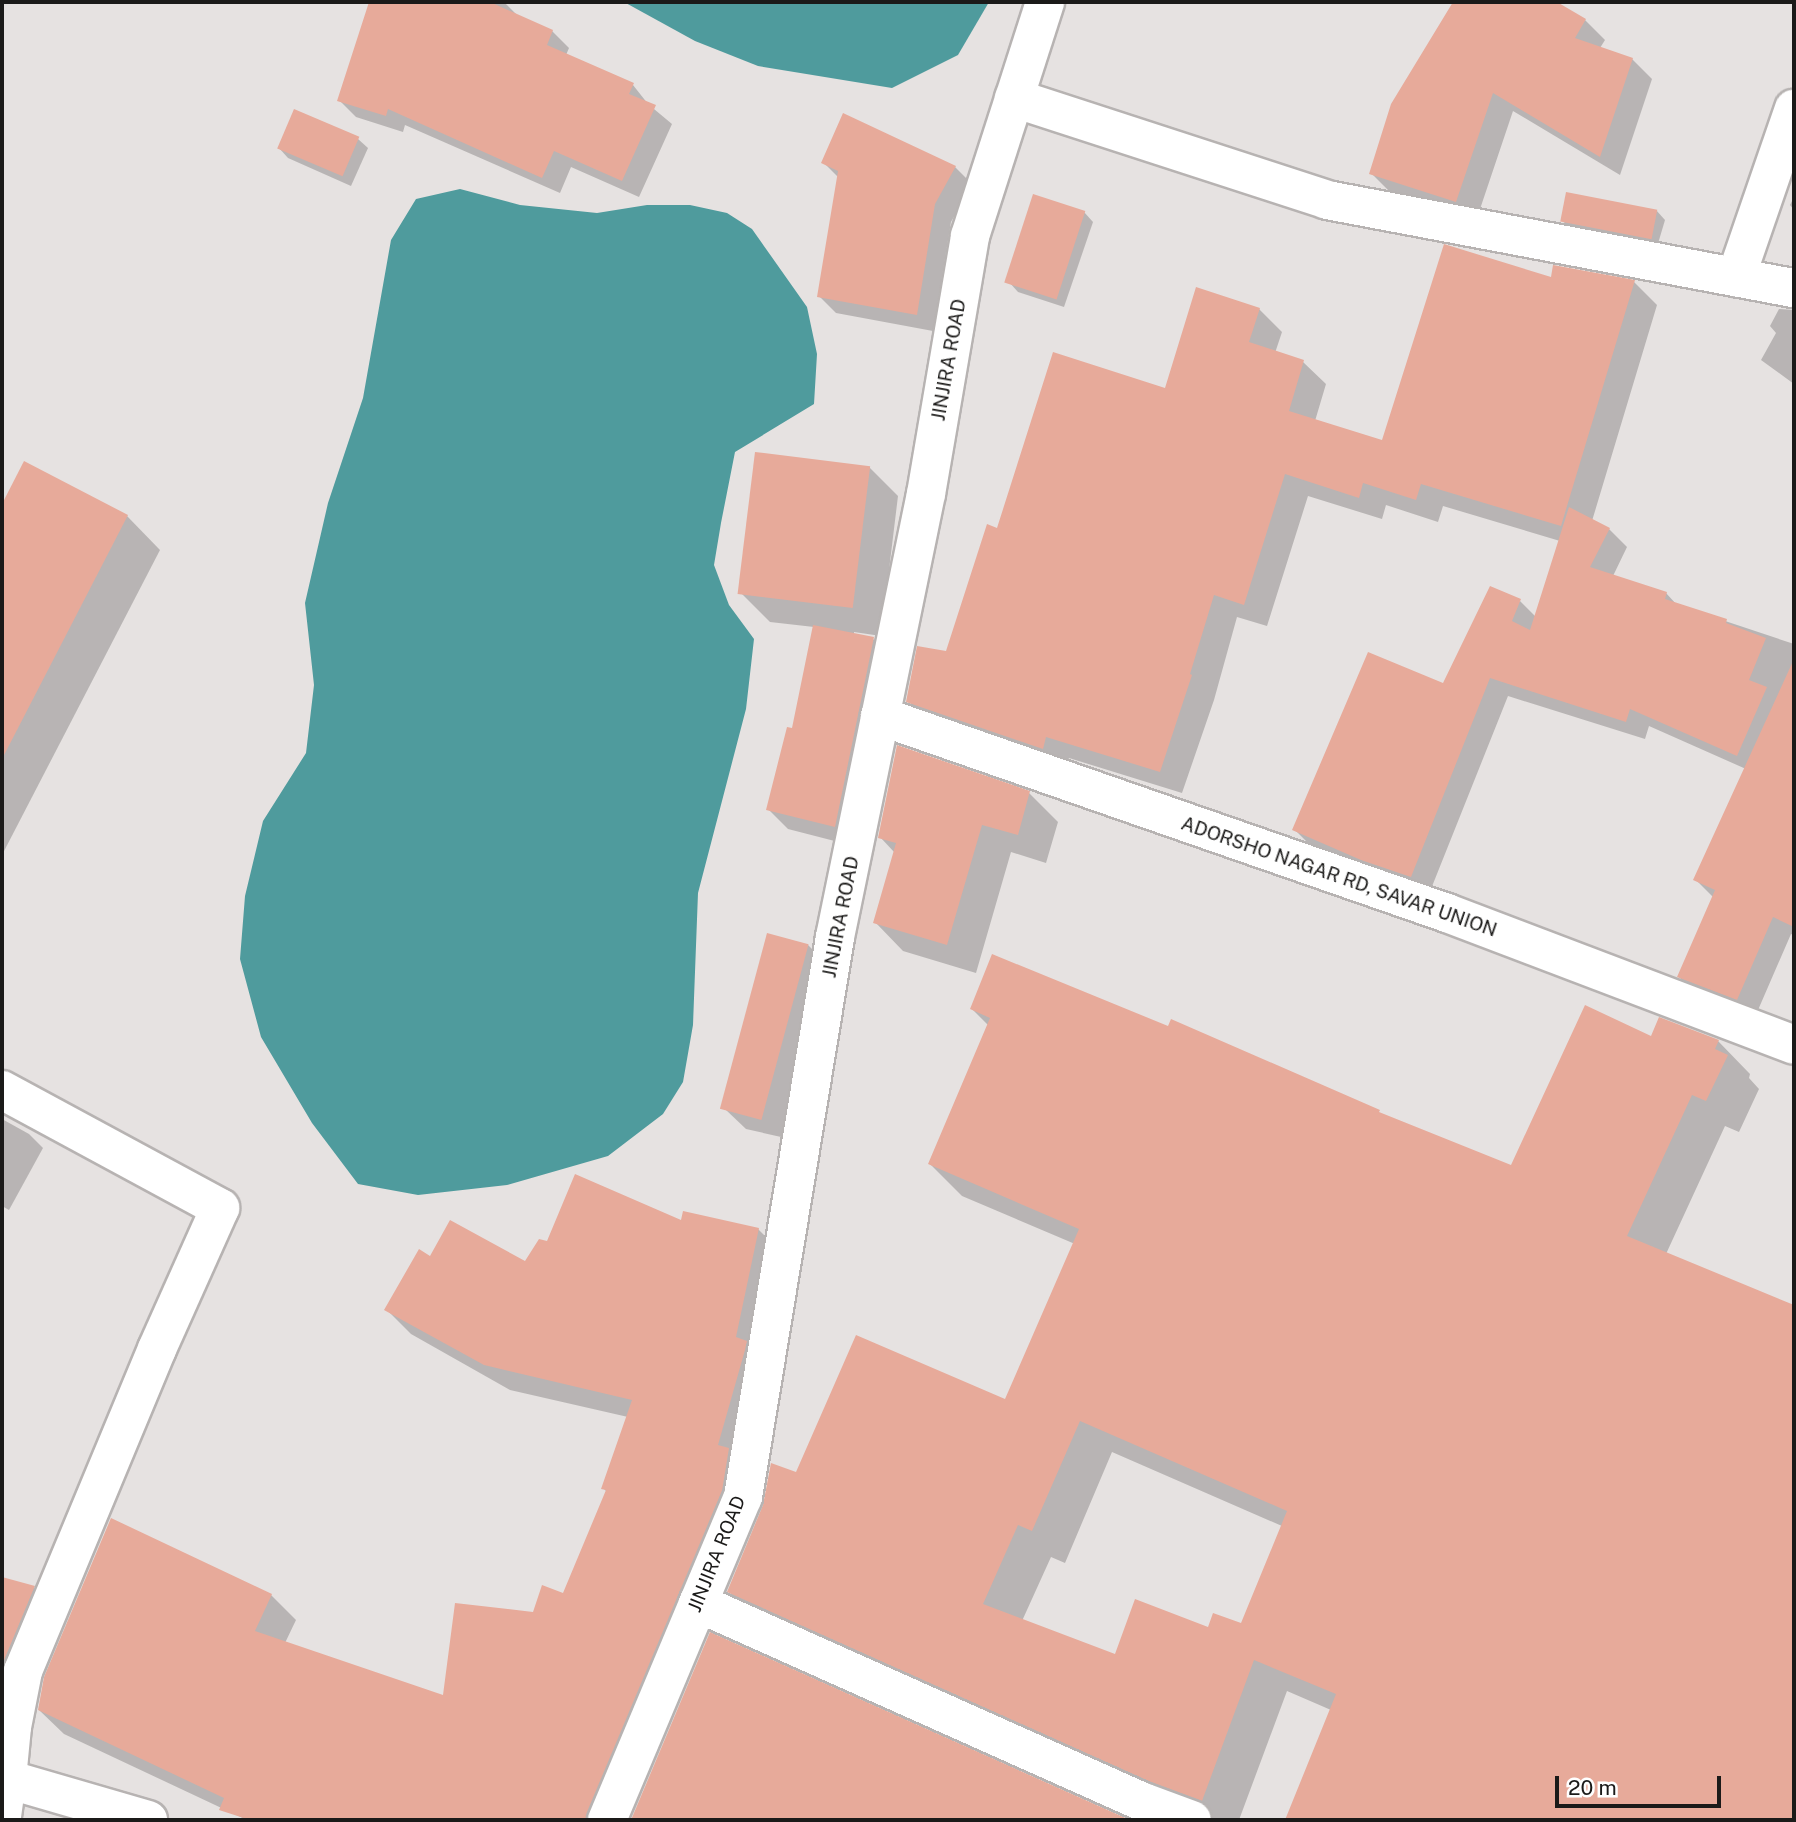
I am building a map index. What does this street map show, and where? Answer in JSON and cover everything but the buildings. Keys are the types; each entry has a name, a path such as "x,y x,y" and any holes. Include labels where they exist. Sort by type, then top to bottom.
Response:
{"street":[{"name":"JINJIRA ROAD","path":"607,1820 743,1497 835,937 926,494 970,236 1045,2"},
{"path":"1014,98 1327,200 1794,288"},
{"path":"1736,277 1794,109"},
{"name":"ADORSHO NAGAR RD, SAVAR UNION","path":"880,716 1434,909 1794,1045"},
{"path":"2,1090 220,1208 157,1349 23,1671 12,1727 2,1816"},
{"path":"698,1603 1143,1802 1192,1820"},
{"path":"7,1779 109,1815 148,1820"}],"water":[{"path":"624,2 989,2 958,55 892,88 758,66 695,41"},
{"path":"460,189 520,205 597,213 647,205 690,205 727,213 752,229 807,307 817,354 814,404 735,452 721,523 714,565 729,605 754,639 746,709 698,893 693,1025 683,1082 663,1114 608,1156 507,1185 418,1195 358,1184 312,1123 261,1037 240,959 245,896 263,821 306,753 314,685 305,603 328,503 363,398 391,240 416,199"}]}
